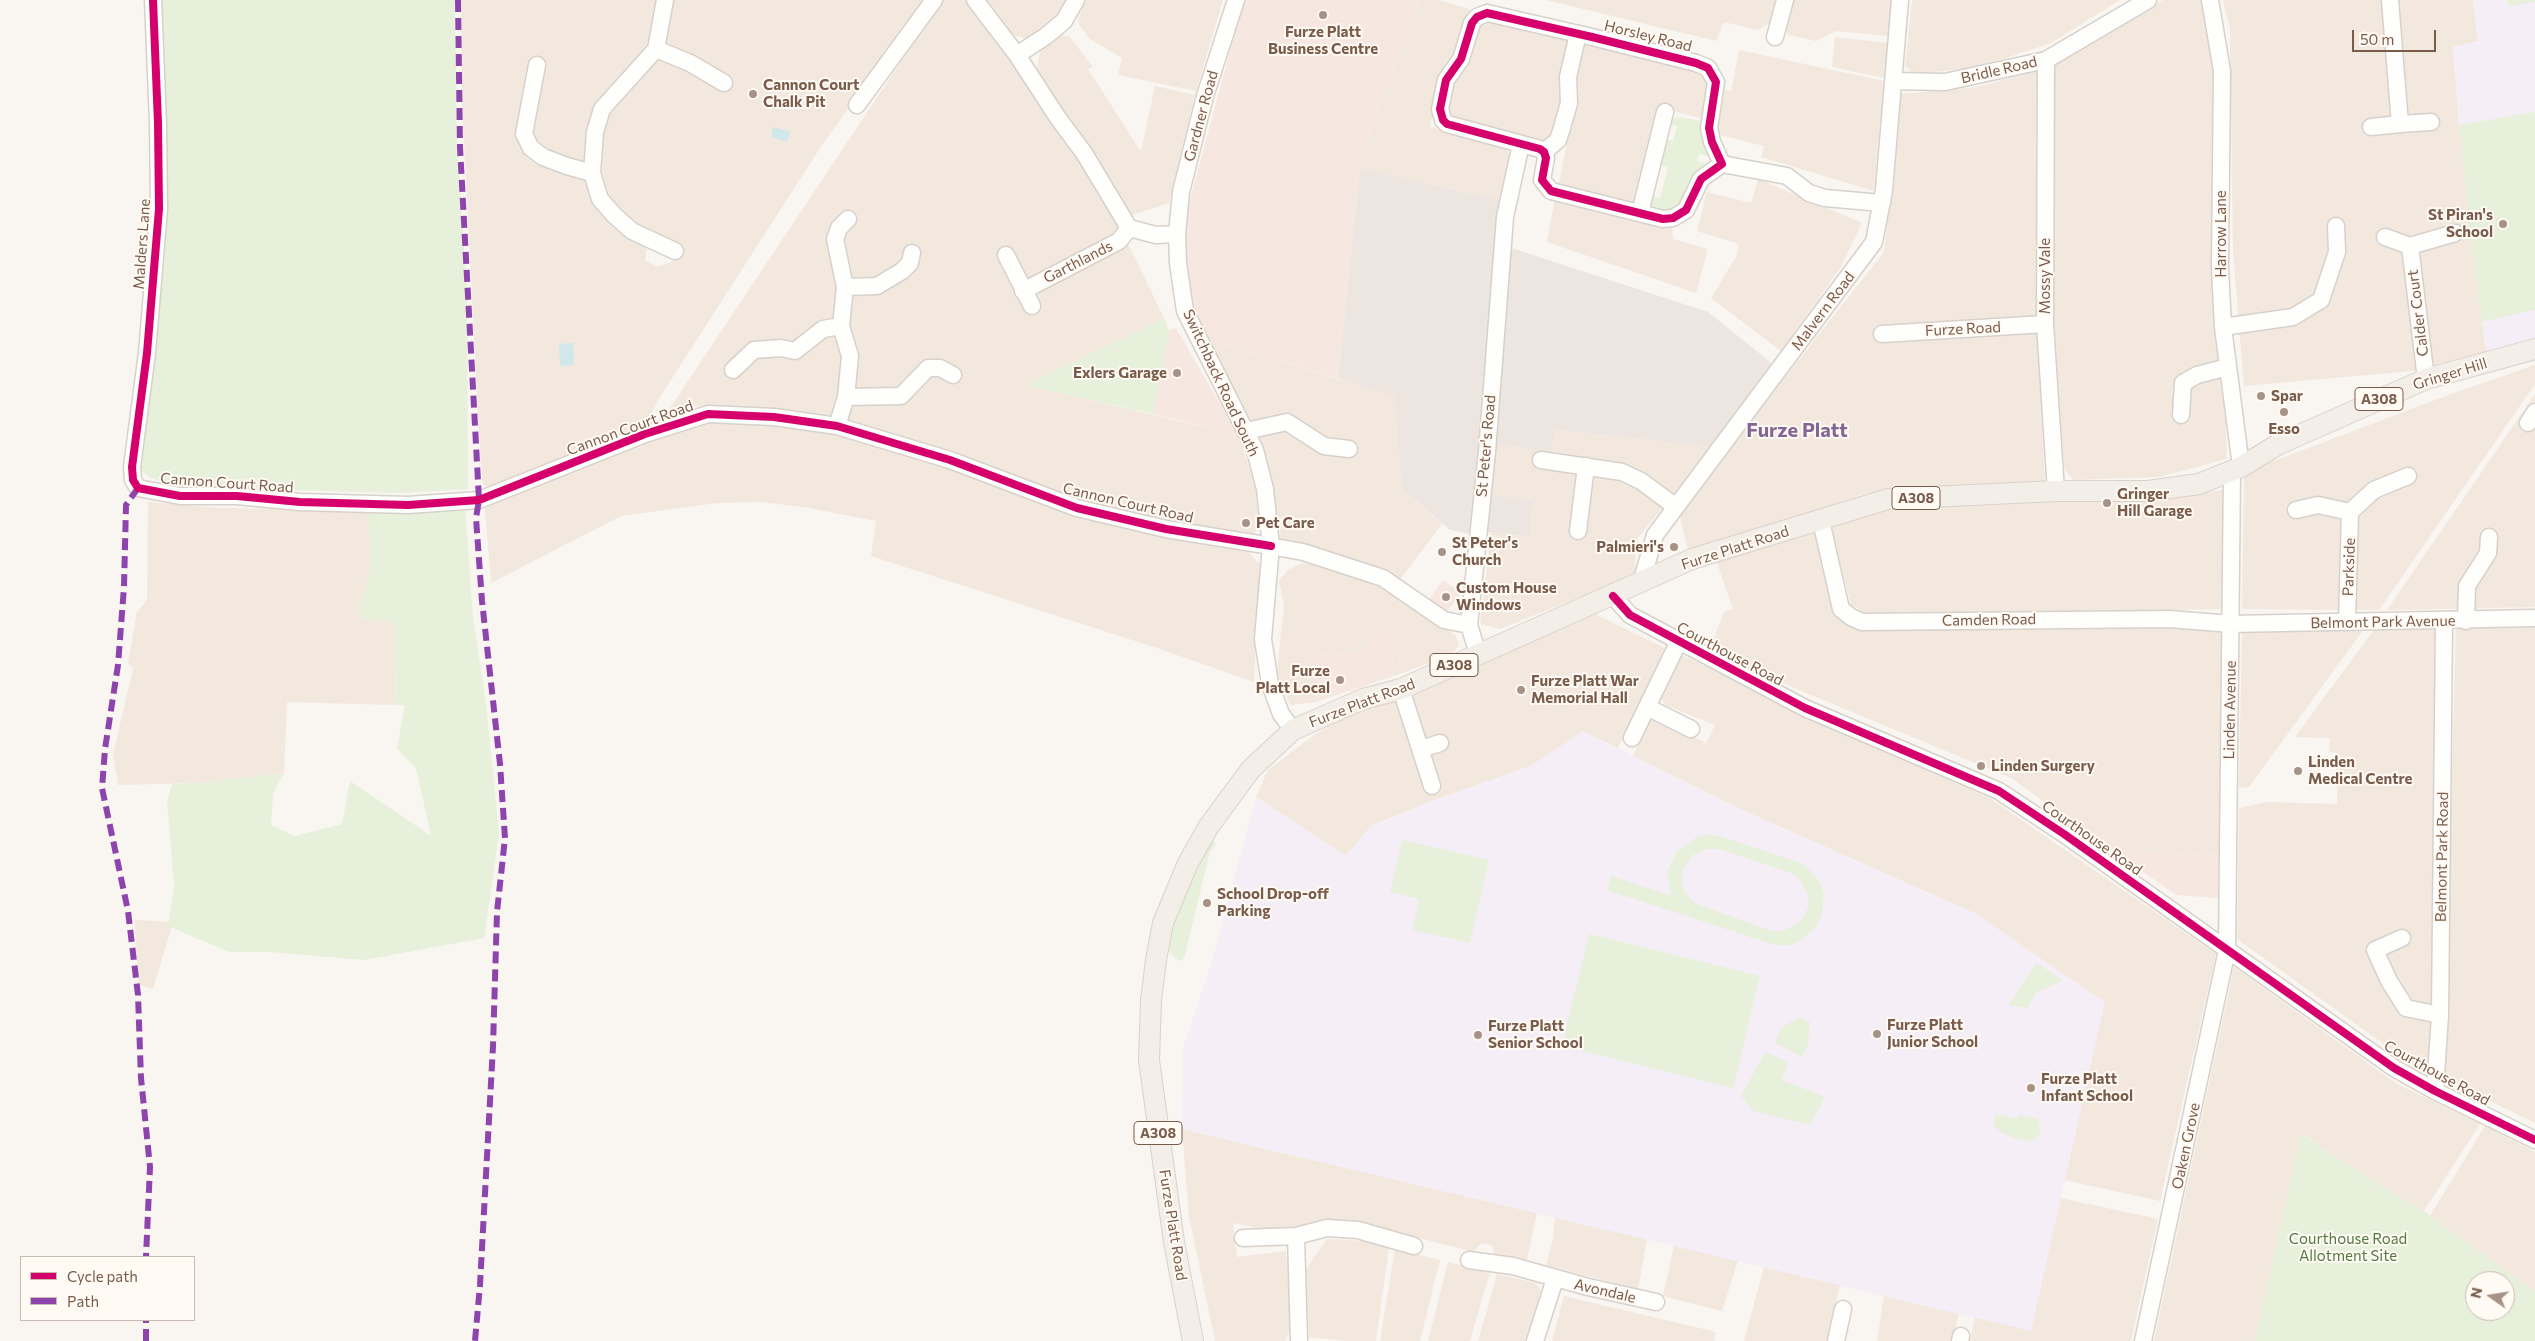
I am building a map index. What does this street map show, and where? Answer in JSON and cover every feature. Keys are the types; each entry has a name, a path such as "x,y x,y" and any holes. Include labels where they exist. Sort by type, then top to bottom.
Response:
{"main road":[{"name":"Gringer Hill","path":"2237,469 2277,445 2426,379 2535,348"},
{"name":"Furze Platt Road","path":"1193,1341 1174,1242 1149,1060 1151,1001 1156,960 1163,923 1188,863 1210,826 1251,769 1293,730 1363,700 1401,689 1523,633 1613,596 1692,559 1888,499 2056,491 2148,492 2200,484 2237,469"}],"street":[{"name":"Malders Lane","path":"138,488 133,480 132,467 147,353 159,209 158,124 152,0"},
{"path":"665,0 656,50 602,109 595,132 592,173 600,199 614,215 632,231 675,251"},
{"path":"857,105 934,0"},
{"path":"975,0 1017,55 1058,118 1084,153 1128,228 1156,235 1177,234"},
{"path":"1017,55 1046,36 1064,21 1076,0"},
{"name":"Gardner Road","path":"1177,234 1181,192 1205,96 1236,0"},
{"path":"1775,38 1785,0"},
{"name":"Malvern Road","path":"1641,583 1655,535 1874,242 1882,203 1900,0"},
{"name":"Bridle Road","path":"1894,81 1946,82 2046,60 2148,0"},
{"name":"Harrow Lane","path":"2210,0 2222,71 2220,268 2223,328 2237,469"},
{"path":"2390,0 2400,124"},
{"name":"Horsley Road","path":"1521,144 1451,127 1441,116 1440,103 1446,80 1461,59 1472,23 1481,15 1492,13 1696,63 1708,68 1716,82 1708,128 1722,164"},
{"path":"1544,152 1558,140 1561,132 1569,103 1568,77 1578,34"},
{"path":"656,50 690,63 724,83"},
{"name":"Mossy Vale","path":"2046,60 2045,324 2056,491"},
{"path":"537,65 524,134 531,148 543,157 592,173"},
{"path":"1640,213 1665,112"},
{"path":"2371,127 2431,122"},
{"path":"1521,144 1544,152"},
{"name":"St Peter's Road","path":"1478,654 1468,625 1487,452 1508,199 1521,144"},
{"path":"1544,152 1546,158 1542,180 1547,188 1662,219 1673,218 1686,210 1701,179 1722,164 1787,176 1809,193 1824,198 1882,203"},
{"path":"837,426 846,397 850,356 842,326 845,287 835,239 838,228 848,219"},
{"path":"2223,328 2294,317 2321,300 2337,252 2336,226"},
{"name":"Garthlands","path":"1023,291 1119,241 1128,228"},
{"path":"2384,237 2410,246 2455,233"},
{"name":"Switchback Road South","path":"1177,234 1180,286 1185,311 1255,450 1265,489 1276,547 1263,639 1270,684 1281,714 1293,730"},
{"name":"Calder Court","path":"2410,246 2426,379"},
{"path":"845,287 877,286 902,271 910,263 912,253"},
{"path":"1006,255 1032,306"},
{"name":"Furze Road","path":"1882,334 2045,324"},
{"path":"733,370 754,350 781,348 795,351 823,329 842,326"},
{"path":"2180,415 2184,383 2197,375 2228,367"},
{"path":"846,397 902,396 928,368 940,368 953,375"},
{"name":"Cannon Court Road","path":"138,488 180,496 237,496 300,502 408,505 479,500 645,434 708,414 774,417 837,426 950,460 1077,508 1166,529 1303,552 1383,578 1444,620 1468,625"},
{"path":"1246,431 1287,422 1324,446 1349,449"},
{"path":"1542,460 1622,472 1641,481 1676,507"},
{"path":"1578,531 1586,466"},
{"name":"Linden Avenue","path":"2227,950 2231,624 2237,469"},
{"path":"2296,510 2318,505 2350,512 2374,490 2408,476"},
{"name":"Parkside","path":"2347,622 2350,512"},
{"name":"Camden Road","path":"1821,520 1842,609 1851,617 1862,622 2170,618 2231,624"},
{"path":"2466,621 2467,586 2488,553 2489,537"},
{"name":"Courthouse Road","path":"1613,596 1630,615 1678,643 1805,708 1999,791 2064,834 2394,1068 2435,1091 2535,1140"},
{"name":"Belmont Park Avenue","path":"2231,624 2444,622 2535,618"},
{"name":"Belmont Park Road","path":"2435,1091 2440,1015 2444,622"},
{"path":"1632,738 1678,643"},
{"path":"1401,689 1432,786"},
{"path":"1647,707 1691,729"},
{"path":"1421,749 1440,743"},
{"path":"2402,938 2375,950 2390,981 2406,1008 2440,1015"},
{"name":"Oaken Grove","path":"2143,1341 2227,950"},
{"path":"1243,1238 1296,1236 1327,1228 1358,1230 1414,1246"},
{"path":"1296,1236 1299,1341"},
{"name":"Avondale","path":"1469,1260 1514,1266 1555,1279 1656,1302"},
{"name":"Avondale","path":"1536,1341 1555,1279"},
{"path":"1836,1341 1843,1310"}],"shaded area":[{"path":"461,0 659,0 648,46 595,109 595,202 614,227 647,246 645,260 656,267 677,260 685,247 636,225 610,199 602,172 603,133 611,112 659,57 667,37 672,0 926,0 820,148 658,400 646,425 490,488 483,485 480,452 462,103"},
{"path":"942,0 968,0 1055,125 1118,223 1164,318 1027,385 1238,435 1255,483 1259,529 1249,536 1179,526 1002,476 968,458 918,443 776,410 708,405 670,408"},
{"path":"984,0 1070,0 1052,23 1031,39 1010,35"},
{"path":"1086,0 1223,0 1196,91 1118,75 1122,58 1090,39 1079,25 1078,19"},
{"path":"1244,0 1420,0 1377,112 1360,168 1338,378 1210,341 1196,315 1182,250 1189,203"},
{"path":"1420,0 1439,0 1470,9 1456,55 1442,72 1430,127 1506,147 1510,157 1500,200 1360,168 1377,112"},
{"path":"1546,0 1777,0 1771,22 1758,30 1724,22 1716,41"},
{"path":"1789,0 1892,0 1888,36 1836,31 1816,41 1788,35 1783,24"},
{"path":"1912,0 2120,0 2051,43 1979,67 1914,74 1905,66"},
{"path":"2163,0 2204,0 2214,65 2227,459 2159,477 2073,480 2064,468 2053,316 2053,66"},
{"path":"2223,0 2473,0 2478,41 2453,47 2459,125 2486,352 2423,370 2244,386 2233,251 2230,29"},
{"name":"St Piran's School","path":"2473,0 2535,0 2535,339 2486,352 2459,125 2453,47 2478,41"},
{"path":"1481,19 1568,36 1572,41 1566,95 1550,142 1455,118 1448,110 1455,82 1472,54"},
{"path":"1059,35 1069,36 1093,67 1088,69 1141,152 1155,86 1195,95 1169,203 1132,215 1037,70 1040,51"},
{"path":"1835,37 1888,43 1884,78 1832,67"},
{"path":"1589,39 1704,67 1712,84 1703,119 1662,108 1633,206 1600,197 1596,193 1559,184 1577,91 1574,80 1582,43"},
{"path":"1739,50 1884,81 1874,191 1761,157 1764,146 1720,135 1717,122 1725,90 1731,91"},
{"path":"2037,71 2036,318 1879,328 1878,343 2037,331 2045,482 1867,493 1689,554 1679,512 1884,252 1900,94 1977,87"},
{"path":"1360,168 1500,200 1496,243 1708,312 1774,365 1713,447 1555,430 1551,451 1495,444 1490,495 1532,500 1529,537 1491,532 1470,534 1450,530 1402,489 1394,396 1338,378"},
{"path":"1758,179 1862,223 1841,267 1781,351 1711,298 1736,257 1739,244 1697,231 1707,192 1751,203"},
{"path":"1555,200 1672,226 1673,239 1708,249 1696,293 1547,242"},
{"path":"1176,328 1238,435 1153,414 1169,330"},
{"path":"1210,341 1394,395 1402,489 1442,524 1401,578 1366,564 1281,539 1263,449"},
{"path":"2535,365 2535,384 2379,610 2242,609 2244,478 2266,464 2451,394"},
{"path":"2535,394 2535,607 2387,610"},
{"path":"711,417 828,428 1166,534 1248,552 1260,564 1254,682 1157,648 871,556 876,521 804,507 760,502 717,503 621,516 491,583 485,508 639,438"},
{"path":"1554,430 1713,447 1636,540 1635,575 1500,629 1480,624 1491,532 1528,537 1532,500 1490,495 1495,444 1551,451"},
{"path":"2223,490 2222,609 1867,614 1851,605 1830,522 1886,506 2149,499"},
{"path":"148,502 219,508 367,511 372,561 358,618 394,622 396,705 287,702 284,773 199,783 118,785 113,754 133,669 128,663 137,612 147,600"},
{"path":"1814,527 1837,619 1859,630 2221,628 2219,856 2111,849 2011,778 1780,682 1711,646 1724,612 1733,609 1715,557"},
{"path":"1302,563 1340,568 1391,591 1456,636 1459,645 1452,655 1394,676 1390,634 1368,651 1316,655 1316,702 1290,705 1277,671 1284,605 1279,581 1288,570"},
{"name":"Custom House Windows","path":"1443,580 1461,593 1447,612 1429,599"},
{"path":"1595,614 1665,648 1618,748 1583,732 1531,766 1437,799 1371,826 1346,856 1256,797 1268,770 1314,735 1358,710 1479,665"},
{"path":"2438,626 2431,1062 2412,1064 2237,939 2239,808 2267,802 2337,804 2338,753 2329,752 2330,738 2295,737 2376,627"},
{"path":"2535,626 2535,1123 2444,1079 2456,627"},
{"path":"2364,629 2249,787 2239,788 2242,630"},
{"path":"1369,632 1390,633 1394,676 1316,702 1316,655 1368,651"},
{"path":"1678,653 1792,709 1991,799 2216,954 2160,1201 2064,1180 2104,1002 1974,913 1738,808 1633,756 1650,716 1706,743 1715,725 1665,705 1660,694"},
{"name":"Furze Platt Senior School","path":"1583,731 1738,808 1974,913 2105,1002 2031,1331 1182,1129 1183,1048 1212,961 1256,797 1346,856 1371,826 1437,799 1531,766"},
{"path":"2111,849 2219,856 2218,898 2176,895"},
{"path":"135,920 173,922 153,989 138,984"},
{"path":"2234,967 2397,1084 2480,1124 2424,1211 2363,1175 2302,1134 2255,1341 2154,1341"},
{"path":"2485,1126 2535,1152 2535,1292 2515,1278 2515,1271 2506,1271 2430,1216"},
{"path":"1182,1129 1537,1213 1526,1263 1495,1256 1492,1245 1481,1243 1473,1252 1362,1223 1333,1221 1268,1230 1233,1223 1237,1257 1286,1251 1292,1327 1285,1341 1215,1341 1189,1216"},
{"path":"2060,1198 2158,1219 2131,1341 1970,1341 1975,1317 2031,1330"},
{"path":"1555,1217 1647,1239 1638,1289 1546,1265 1553,1240"},
{"path":"1327,1239 1363,1241 1389,1247 1376,1341 1346,1341 1309,1337 1306,1269"},
{"path":"1674,1245 1738,1260 1722,1311 1663,1296"},
{"path":"1395,1249 1440,1260 1420,1341 1380,1341"},
{"path":"1448,1262 1490,1272 1470,1341 1428,1341"},
{"path":"1764,1267 1840,1285 1827,1341 1744,1341"},
{"path":"1497,1274 1536,1283 1543,1294 1528,1341 1478,1341"},
{"path":"1564,1296 1716,1332 1714,1341 1552,1341"},
{"path":"1884,1296 1959,1312 1953,1341 1877,1341"}],"green space":[{"path":"162,0 455,0 457,141 467,298 468,489 399,493 180,487 151,478 138,469 166,220"},
{"path":"2507,0 2535,0 2535,2 2508,6"},
{"path":"2535,112 2535,310 2481,322 2459,125"},
{"path":"1680,117 1701,121 1702,139 1708,156 1699,154 1697,161 1705,163 1688,183 1682,201 1668,212 1649,208 1650,196 1660,198 1668,167 1658,164 1664,139 1673,141 1677,126 1668,124 1672,119"},
{"path":"1164,318 1169,330 1153,414 1026,385"},
{"path":"465,507 473,617 486,703 499,833 484,938 364,960 269,952 229,952 168,926 174,886 167,802 172,784 199,783 284,773 273,794 271,825 294,836 342,824 350,781 431,836 416,768 397,749 405,705 396,705 394,622 358,618 372,561 367,511"},
{"path":"1706,835 1720,836 1804,864 1818,880 1824,893 1822,914 1816,927 1799,942 1787,946 1771,944 1607,890 1611,876 1671,896 1667,872 1677,851 1697,837","holes":["1708,849 1719,849 1791,873 1800,880 1808,895 1808,908 1799,923 1782,931 1773,931 1696,904 1690,899 1682,887 1683,869 1693,855"]},
{"path":"1402,840 1489,860 1470,943 1412,930 1419,899 1390,892"},
{"path":"1213,842 1216,844 1210,851 1184,959 1179,961 1170,953 1168,945 1179,902 1204,846"},
{"path":"1589,934 1760,976 1733,1088 1562,1046"},
{"path":"2036,963 2063,980 2036,993 2027,1008 2009,1005"},
{"path":"1799,1017 1810,1022 1808,1045 1802,1057 1775,1043 1781,1028"},
{"path":"1765,1052 1788,1062 1782,1080 1825,1097 1810,1125 1753,1111 1741,1096"},
{"path":"1996,1114 2017,1119 2019,1115 2039,1119 2040,1132 2037,1138 2030,1141 2017,1139 2002,1133 1993,1125"},
{"name":"Courthouse Road Allotment Site","path":"2301,1134 2363,1175 2424,1211 2506,1271 2465,1271 2465,1321 2515,1321 2515,1277 2535,1292 2535,1341 2255,1341"}],"water":[{"path":"773,127 790,132 787,142 771,137"},
{"path":"573,343 574,365 560,366 559,344"}],"marked path":[{"path":"458,0 460,147 479,500 476,518 482,601 500,764 505,838 497,912 493,1046 480,1285 475,1341"},
{"path":"138,488 126,505 124,587 118,665 105,749 102,788 128,911 138,995 141,1078 150,1167 146,1256"},
{"path":"146,1321 146,1341"}],"cycle path":[{"path":"153,0 159,209 147,353 132,467 133,480 138,488 180,496 237,496 300,502 408,505 479,500 645,434 708,414 774,417 837,426 950,460 1077,508 1166,529 1271,546"},
{"path":"1487,13 1592,37 1696,63 1708,68 1716,82 1709,128 1712,142 1722,164 1701,179 1686,210 1673,218 1663,219 1551,191 1542,180 1546,158 1544,152 1540,149 1447,124 1443,120 1440,109 1446,80 1461,59 1472,23 1477,17 1487,13"},
{"path":"1613,596 1630,615 1805,708 1999,791 2064,834 2394,1068 2435,1091 2535,1140"}],"place":[{"name":"Furze Platt Business Centre","path":"1323,15"},
{"name":"Cannon Court Chalk Pit","path":"753,94"},
{"name":"St Piran's School","path":"2503,224"},
{"name":"Exlers Garage","path":"1177,373"},
{"name":"Spar","path":"2261,396"},
{"name":"Esso","path":"2284,412"},
{"name":"Gringer Hill Garage","path":"2107,503"},
{"name":"Pet Care","path":"1246,523"},
{"name":"Palmieri's","path":"1674,547"},
{"name":"St Peter's Church","path":"1442,552"},
{"name":"Custom House Windows","path":"1446,597"},
{"name":"Furze Platt Local","path":"1340,680"},
{"name":"Furze Platt War Memorial Hall","path":"1521,690"},
{"name":"Linden Surgery","path":"1981,766"},
{"name":"Linden Medical Centre","path":"2298,771"},
{"name":"School Drop-off Parking","path":"1207,903"},
{"name":"Furze Platt Junior School","path":"1877,1034"},
{"name":"Furze Platt Senior School","path":"1478,1035"},
{"name":"Furze Platt Infant School","path":"2031,1088"}],"district":[{"name":"Furze Platt","path":"1797,430"}]}
